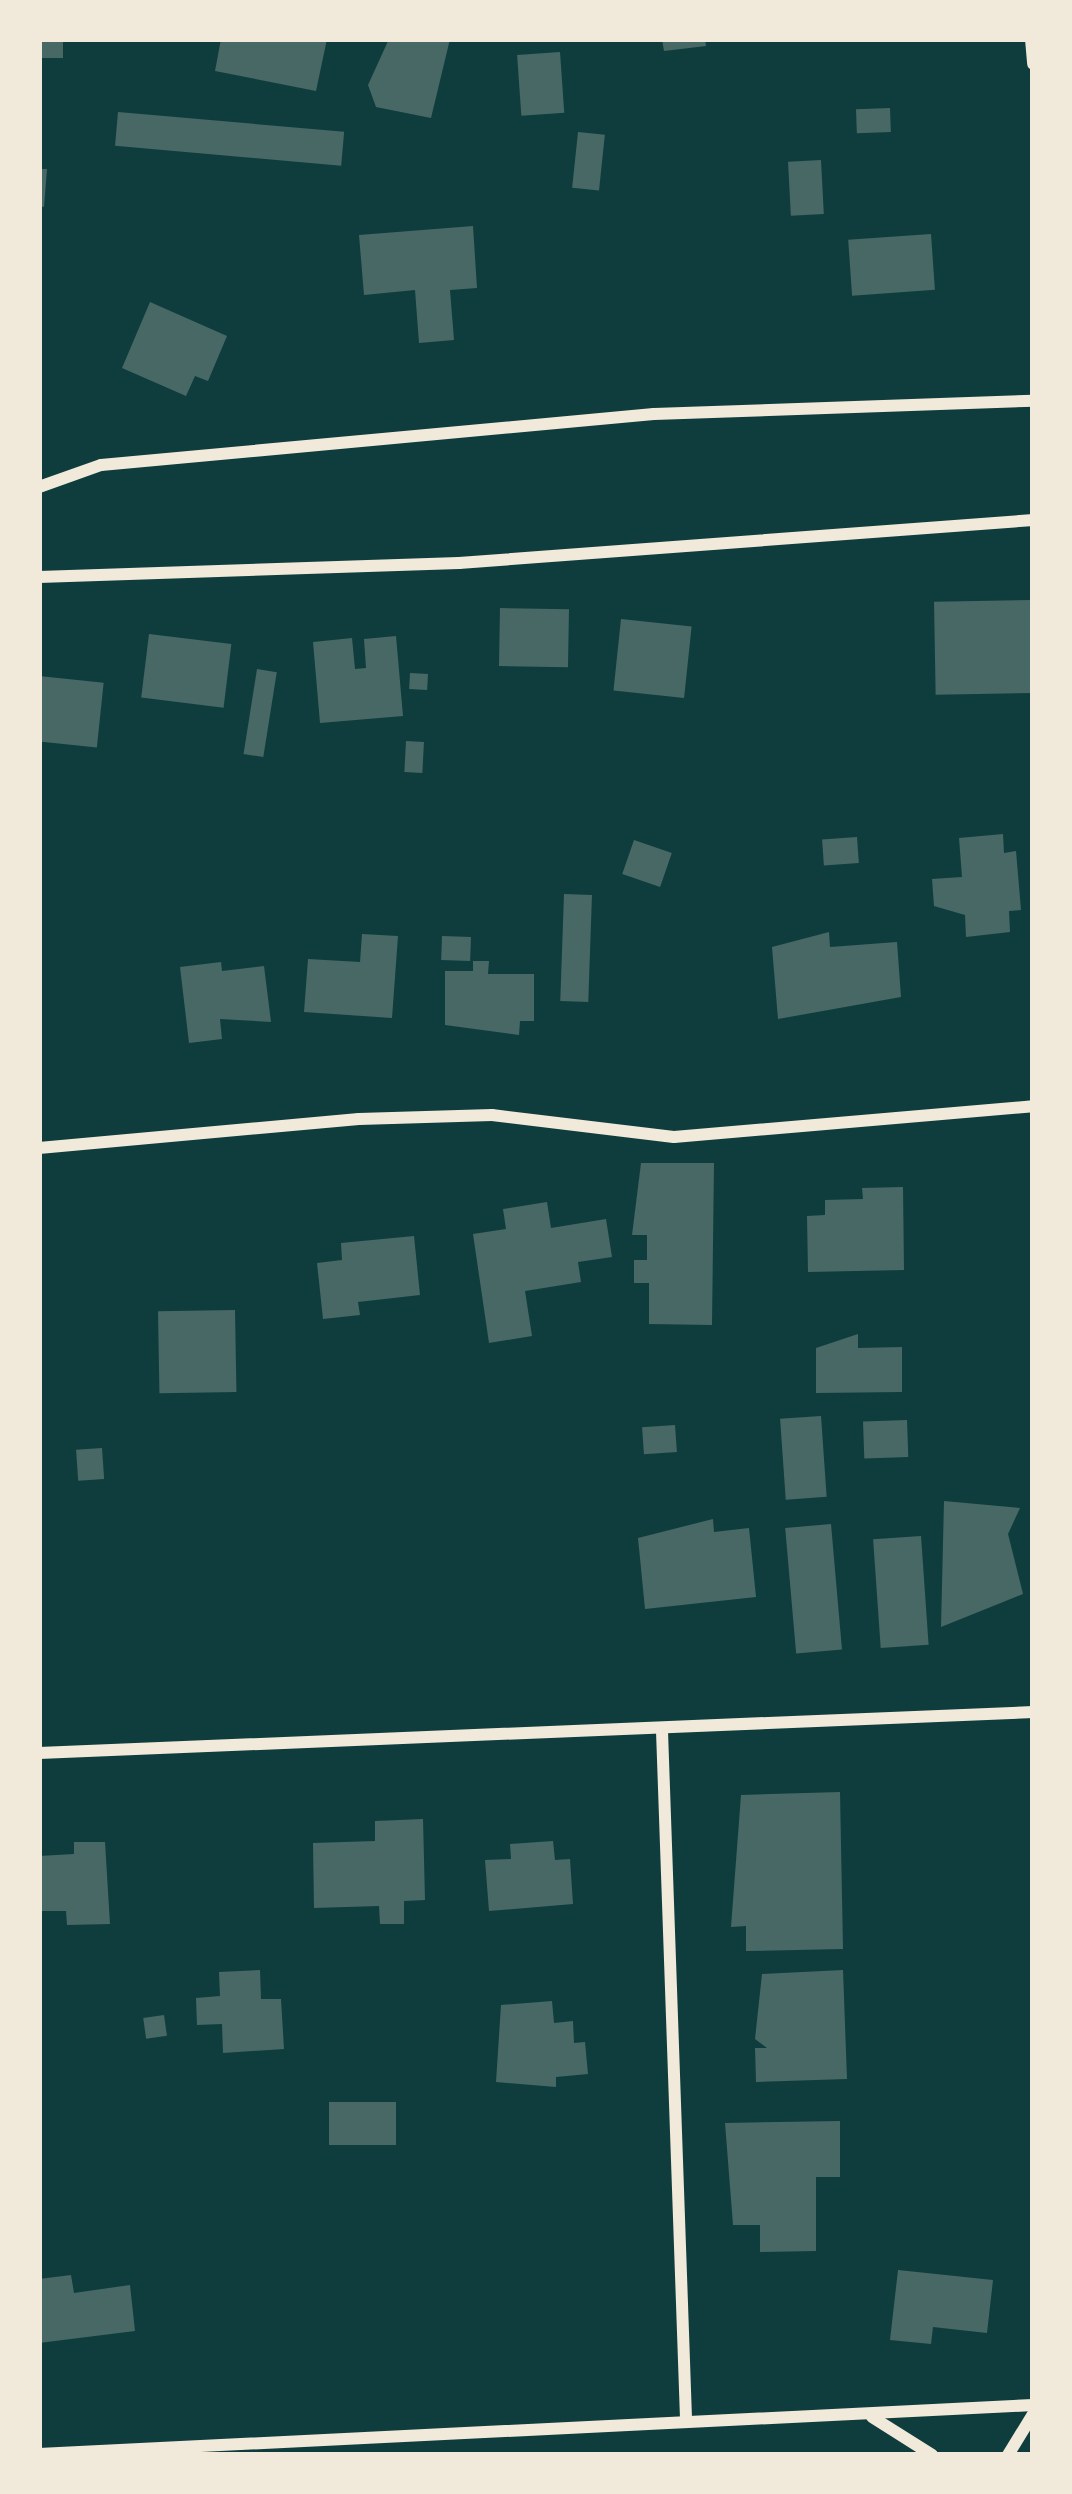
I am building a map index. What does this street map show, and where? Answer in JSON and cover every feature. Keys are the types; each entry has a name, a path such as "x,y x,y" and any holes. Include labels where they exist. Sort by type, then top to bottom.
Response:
{"street":[{"path":"1031,39 1033,64"},
{"path":"39,487 159,458 654,414 1033,401"},
{"path":"39,577 459,563 1033,520"},
{"path":"39,1148 359,1118 492,1115 674,1137 1033,1106"},
{"path":"39,1754 1033,1712"},
{"path":"662,1731 686,2419"},
{"path":"39,2454 364,2448 686,2419 868,2415 1033,2404"},
{"path":"1008,2455 1033,2414"},
{"path":"868,2415 932,2455"}],"building":[{"path":"39,39 63,39 63,58 39,58"},
{"path":"221,39 327,39 316,91 215,71"},
{"path":"389,39 450,39 431,118 376,107 368,85"},
{"path":"662,39 705,39 706,46 664,51"},
{"path":"560,52 564,113 521,116 517,55"},
{"path":"890,108 891,132 857,133 856,109"},
{"path":"118,112 344,132 341,166 115,146"},
{"path":"578,132 605,135 599,191 572,188"},
{"path":"821,160 824,214 791,216 788,162"},
{"path":"39,169 47,169 44,207 39,206"},
{"path":"473,226 477,288 450,290 454,340 419,343 415,290 364,295 359,235"},
{"path":"931,234 935,290 852,296 848,240"},
{"path":"150,302 227,336 208,381 195,376 186,396 122,368"},
{"path":"1031,600 1033,693 936,695 934,602"},
{"path":"500,608 569,609 568,667 499,666"},
{"path":"621,619 692,626 684,698 613,691"},
{"path":"149,634 231,644 224,708 141,698"},
{"path":"396,636 403,716 320,723 313,642 352,638 355,669 366,668 364,639"},
{"path":"257,669 277,672 263,757 244,754"},
{"path":"410,673 428,674 427,690 409,689"},
{"path":"39,676 104,683 97,747 39,741"},
{"path":"406,741 424,742 422,773 404,772"},
{"path":"1003,834 1004,853 1016,851 1021,910 1009,911 1010,932 966,937 965,915 934,906 932,879 962,877 959,838"},
{"path":"857,837 859,863 824,865 822,839"},
{"path":"634,840 672,853 660,887 622,874"},
{"path":"564,894 592,895 588,1002 560,1001"},
{"path":"829,932 830,947 897,942 901,997 778,1019 772,947"},
{"path":"362,934 398,936 392,1018 304,1012 308,959 360,962"},
{"path":"442,936 471,937 470,961 441,960"},
{"path":"473,961 489,961 488,974 534,974 534,1021 520,1021 519,1035 445,1025 445,971 473,971"},
{"path":"221,962 222,971 264,966 271,1022 220,1019 222,1039 189,1043 180,967"},
{"path":"641,1163 714,1163 712,1325 649,1324 649,1283 634,1283 634,1260 647,1260 647,1235 632,1235"},
{"path":"903,1187 904,1270 808,1272 807,1216 825,1215 825,1200 863,1199 862,1188"},
{"path":"547,1202 551,1228 606,1219 612,1257 578,1262 581,1282 525,1291 532,1336 489,1343 473,1234 506,1229 503,1209"},
{"path":"414,1236 420,1295 358,1302 360,1315 323,1319 317,1263 342,1260 341,1243"},
{"path":"235,1310 236,1392 159,1393 158,1311"},
{"path":"858,1334 858,1348 902,1347 902,1392 816,1393 816,1348"},
{"path":"821,1416 827,1497 786,1500 780,1419"},
{"path":"907,1420 908,1457 864,1459 863,1422"},
{"path":"675,1425 677,1452 644,1454 642,1427"},
{"path":"102,1448 104,1479 78,1481 76,1450"},
{"path":"944,1501 1020,1508 1008,1534 1023,1594 941,1627"},
{"path":"713,1519 714,1532 749,1528 756,1597 645,1609 638,1538"},
{"path":"831,1524 842,1650 796,1654 785,1528"},
{"path":"921,1536 929,1645 881,1648 873,1539"},
{"path":"840,1792 843,1949 746,1951 746,1926 731,1927 741,1795"},
{"path":"423,1819 425,1900 404,1901 404,1924 380,1924 379,1906 314,1908 313,1843 375,1841 375,1821"},
{"path":"553,1841 555,1860 570,1859 573,1904 489,1911 485,1860 511,1859 510,1844"},
{"path":"74,1842 105,1842 110,1924 67,1925 66,1911 39,1911 39,1856 74,1854"},
{"path":"260,1970 261,1999 281,1999 284,2049 223,2053 222,2024 197,2025 196,1998 220,1996 219,1972"},
{"path":"843,1970 847,2079 756,2082 755,2048 767,2048 755,2039 762,1974"},
{"path":"552,2001 554,2023 573,2021 574,2043 585,2042 588,2074 556,2077 556,2087 496,2082 501,2005"},
{"path":"164,2015 167,2036 146,2039 143,2018"},
{"path":"329,2102 396,2102 396,2145 329,2145"},
{"path":"840,2121 840,2177 816,2177 816,2251 760,2252 760,2225 733,2225 725,2123"},
{"path":"898,2270 993,2280 987,2333 933,2327 931,2344 890,2340"},
{"path":"71,2275 74,2293 130,2285 135,2331 39,2343 39,2279"}]}
